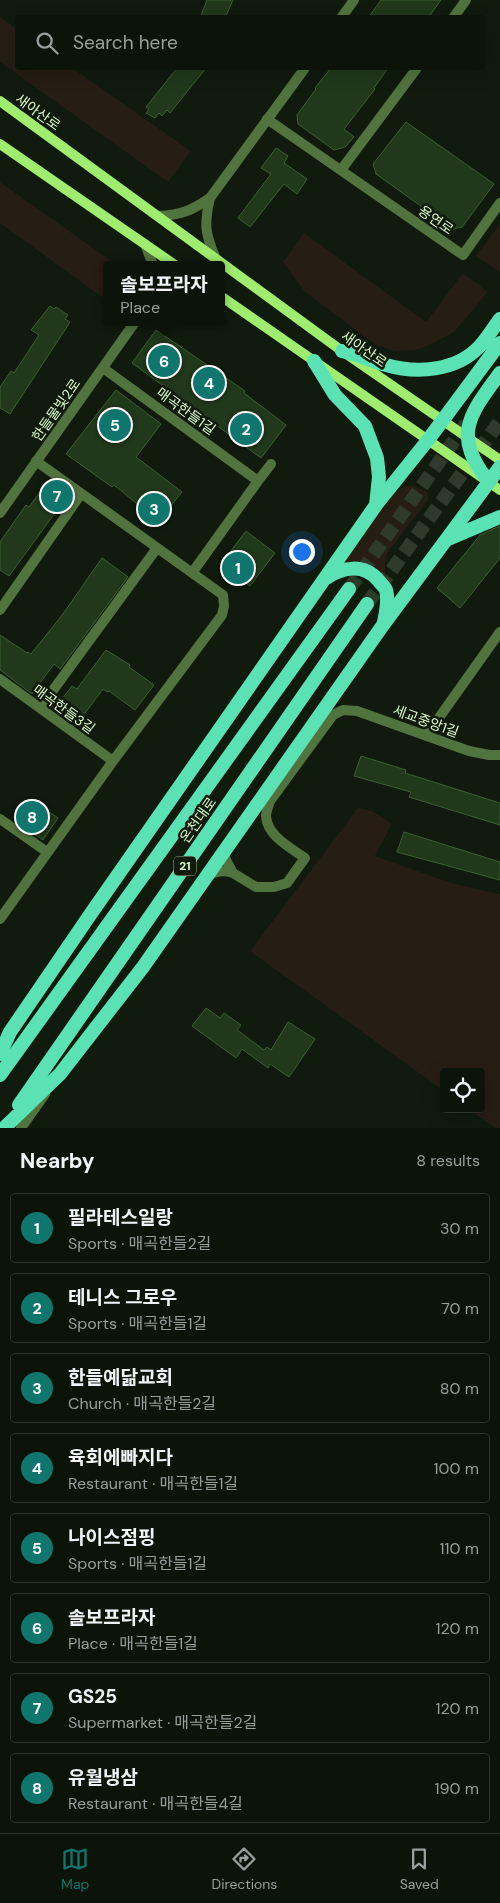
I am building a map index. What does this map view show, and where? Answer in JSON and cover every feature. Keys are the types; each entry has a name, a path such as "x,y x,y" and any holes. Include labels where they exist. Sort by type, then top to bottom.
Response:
{"highway":[{"path":"342,352 355,353 386,365 405,369 429,369 456,364 478,348 500,320"},
{"path":"0,1054 10,1032 323,580 376,505 428,440 500,343"},
{"path":"314,362 335,395 365,426 377,458 379,477 376,505"},
{"path":"494,486 478,469 468,438 469,422 473,411 500,373"},
{"path":"4,1128 60,1074 144,967 384,625 446,541 494,486 500,467"},
{"path":"446,541 500,517"},
{"path":"323,580 334,573 353,567 364,570 376,577 386,590 387,602 384,625"},
{"name":"온천대로","path":"0,1075 348,589"},
{"name":"온천대로","path":"4,1128 368,604"}],"main road":[{"name":"새아산로","path":"0,101 220,261"},
{"path":"0,144 169,261"},
{"name":"새아산로","path":"225,264 342,352 500,460"},
{"path":"225,299 494,486"}],"street":[{"path":"343,15 354,0"},
{"path":"456,15 466,0"},
{"path":"158,216 176,216 193,210 210,198 304,70"},
{"path":"341,170 416,70"},
{"name":"용연로","path":"267,119 463,255 500,203"},
{"path":"210,198 205,219 208,239 215,257"},
{"path":"145,244 151,261"},
{"name":"한들물빛2로","path":"0,513 132,326"},
{"name":"매곡한들1길","path":"103,368 258,481"},
{"path":"0,920 113,761 222,615 224,606 223,596 36,461"},
{"path":"192,573 271,464"},
{"path":"0,610 81,494"},
{"path":"40,708 157,548"},
{"path":"426,736 500,632"},
{"name":"매곡한들3길","path":"0,679 113,761"},
{"name":"세교중앙1길","path":"233,873 256,888 274,887 286,883 305,858 281,841 272,831 266,816 270,801 333,716 342,710 357,711 469,751 500,755"},
{"path":"0,819 47,852"},
{"path":"225,850 225,858 233,873"},
{"path":"207,876 215,871 233,873"},
{"path":"0,1046 10,1032"},
{"path":"21,1128 60,1074"}],"shaded area":[{"path":"0,17 15,28 15,70 75,70 191,151 168,182 0,62"},
{"path":"0,182 111,261 103,261 103,298 0,223"},
{"path":"500,224 500,272 476,256"},
{"path":"304,233 426,322 463,273 488,292 454,332 432,344 416,350 395,351 376,345 305,292 283,262"},
{"path":"413,485 427,492 428,500 388,552 385,562 385,575 347,563 346,560 395,492 401,488"},
{"path":"358,808 372,811 392,824 375,856 454,884 500,894 500,1128 495,1128 474,1113 485,1113 485,1068 440,1068 440,1088 250,951"}],"building":[{"path":"207,0 233,0 226,15 201,15"},
{"path":"381,0 441,0 430,15 370,15"},
{"path":"175,70 204,70 170,113 167,110 162,116 159,113 155,118 146,113 149,109 146,107"},
{"path":"329,70 387,70 375,89 344,129 354,137 345,147 334,150 298,124 297,115"},
{"path":"406,122 494,184 462,227 453,229 376,174 373,164"},
{"path":"276,148 288,156 284,163 307,179 297,194 284,184 250,227 238,218 271,174 261,168"},
{"path":"50,306 54,309 56,307 68,315 65,319 70,322 10,414 0,408 0,387 11,371 14,373 39,335 31,330"},
{"path":"156,330 245,391 244,393 286,425 261,458 132,363"},
{"path":"116,390 161,424 136,457 182,492 158,521 114,485 112,487 66,454"},
{"path":"48,481 68,495 9,576 0,570 0,542 26,505 29,507"},
{"path":"500,526 500,558 460,608 437,588 480,535"},
{"path":"246,531 275,553 250,586 221,564"},
{"path":"102,558 128,577 60,669 54,664 32,694 0,670 0,635 31,654 63,614"},
{"path":"106,650 130,665 129,667 154,685 135,710 109,691 103,689 77,724 55,708 72,686 77,689"},
{"path":"361,756 406,770 405,773 500,803 500,825 409,797 411,792 354,776"},
{"path":"30,799 58,818 43,840 15,821"},
{"path":"404,832 500,862 500,880 397,852"},
{"path":"206,1008 220,1018 224,1013 241,1025 237,1030 264,1050 267,1047 271,1050 288,1022 315,1039 289,1077 270,1064 268,1068 242,1049 236,1058 192,1026"}],"tunnel":[{"path":"349,589 468,421"},
{"path":"367,604 500,421"}],"place":[{"name":"솔보프라자","path":"164,361"},
{"name":"육회에빠지다","path":"209,383"},
{"name":"나이스점핑","path":"115,425"},
{"name":"테니스 그로우","path":"246,429"},
{"name":"GS25","path":"57,496"},
{"name":"한들예닮교회","path":"154,509"},
{"name":"필라테스일랑","path":"238,568"},
{"name":"유월냉삼","path":"32,817"}]}
